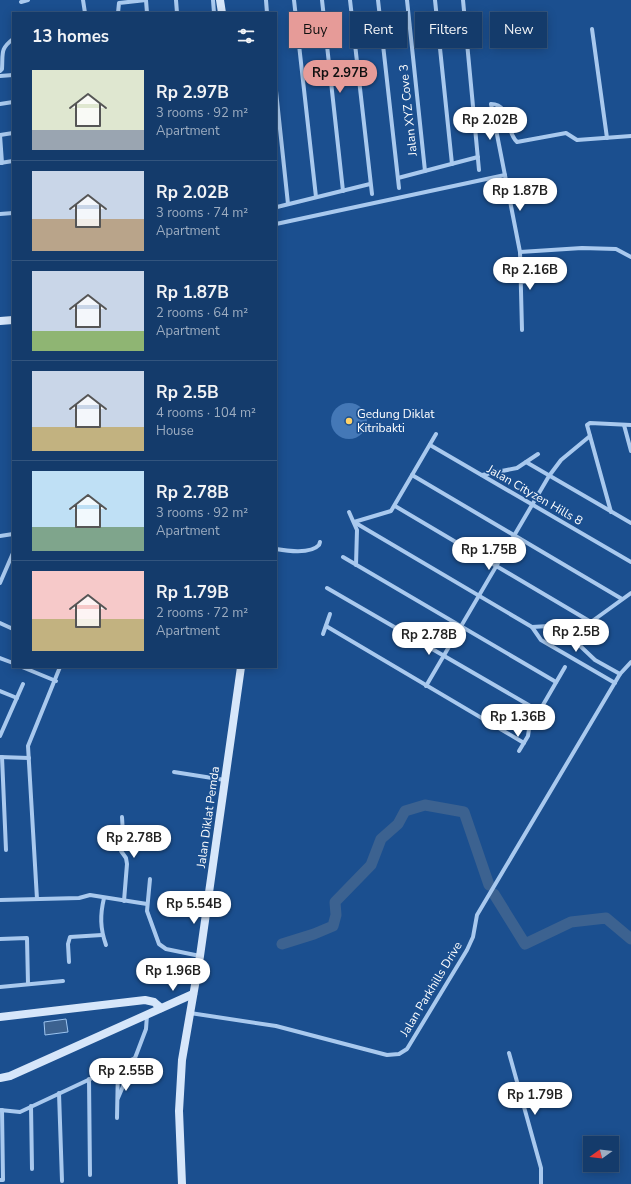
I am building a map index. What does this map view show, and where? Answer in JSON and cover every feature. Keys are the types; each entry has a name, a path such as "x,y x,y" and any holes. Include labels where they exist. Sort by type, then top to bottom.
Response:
{"street":[{"path":"21,2 28,0"},
{"path":"83,0 85,12"},
{"path":"118,12 117,2 146,0 148,12"},
{"path":"176,0 177,12"},
{"path":"213,0 218,12"},
{"path":"218,12 220,0"},
{"path":"266,0 268,12"},
{"path":"294,0 316,197"},
{"path":"322,0 343,191"},
{"path":"350,0 372,194"},
{"path":"378,0 399,188"},
{"name":"Jalan XYZ Cove 3","path":"407,0 425,171"},
{"path":"435,0 452,164"},
{"path":"464,0 480,170"},
{"path":"592,29 607,138"},
{"path":"0,71 2,69 2,50 5,45 12,40"},
{"path":"0,76 12,75"},
{"path":"277,100 288,204"},
{"path":"0,104 12,102"},
{"path":"522,330 522,282 520,252 491,104 497,104 502,108 517,142 566,133 576,140 631,136"},
{"path":"12,133 0,135 1,163 12,161"},
{"path":"398,178 478,157"},
{"path":"277,224 504,175"},
{"path":"277,207 370,184"},
{"path":"0,214 12,212"},
{"path":"520,252 582,248 616,249 631,257"},
{"path":"522,282 555,278"},
{"path":"0,321 12,320"},
{"path":"611,512 587,425 590,423 631,425"},
{"path":"624,425 631,451"},
{"path":"354,522 391,511 436,434"},
{"path":"426,686 550,476 561,460 590,436"},
{"name":"Jalan Cityzen Hills 8","path":"430,445 631,562"},
{"path":"481,475 517,468 538,454"},
{"path":"526,462 631,523"},
{"path":"412,475 622,599"},
{"path":"394,506 591,622"},
{"path":"349,512 357,530 356,565"},
{"path":"354,522 532,628 541,640 615,683"},
{"path":"0,536 12,534"},
{"path":"277,549 297,550 316,548 320,542"},
{"path":"0,583 12,555"},
{"path":"343,557 556,682"},
{"path":"327,588 539,711"},
{"path":"586,631 591,622 631,593"},
{"path":"323,634 330,614"},
{"path":"0,623 12,628"},
{"path":"326,626 524,743"},
{"path":"532,628 549,626 576,642 595,660 620,674"},
{"path":"0,658 12,663"},
{"name":"Jalan Parkhills Drive","path":"190,1013 276,1026 387,1055 399,1054 407,1049 467,950 473,937 477,915 620,674 631,662"},
{"path":"519,751 528,736 529,728 565,667"},
{"path":"24,668 56,681"},
{"path":"37,899 29,758 30,738 56,681 60,668"},
{"name":"Jalan Diklat Pemda","path":"182,1184 179,1102 182,1060 200,956 241,668"},
{"path":"0,736 23,684"},
{"path":"0,691 17,698"},
{"path":"6,850 2,809 1,757 29,758"},
{"path":"174,772 225,780"},
{"path":"122,817 123,834 121,851 126,858 124,901"},
{"path":"0,835 5,835"},
{"path":"150,879 146,904 154,933 162,947 200,956"},
{"path":"0,900 79,898 90,895 146,904"},
{"path":"104,898 101,913 102,935 106,944"},
{"path":"69,962 68,944 70,937 102,935"},
{"path":"0,939 27,938 28,984"},
{"path":"0,987 63,981"},
{"path":"0,1078 10,1076 193,994"},
{"path":"0,1017 145,1000 154,1002 161,1008"},
{"path":"118,1100 146,1029 147,1015"},
{"path":"509,1053 541,1168 541,1184"},
{"path":"0,1180 3,1180 1,1110 20,1112 135,1058"},
{"path":"117,1118 118,1066"},
{"path":"89,1079 90,1175"},
{"path":"59,1093 62,1180"},
{"path":"32,1106 32,1168"}],"water":[{"path":"66,1019 68,1032 45,1035 44,1022"}],"building":[{"name":"Gedung Diklat Kitribakti","path":"353,403 362,408 366,414 366,428 362,434 353,439 345,439 336,434 332,428 331,417 336,408 342,404"}],"waterway":[{"path":"282,944 314,934 333,926 336,915 335,902 371,865 381,839 398,824 405,811 425,805 464,812 489,885"},
{"path":"494,894 525,944 571,922 606,918 631,939"}],"place":[{"name":"Gedung Diklat Kitribakti","path":"349,421"}]}
